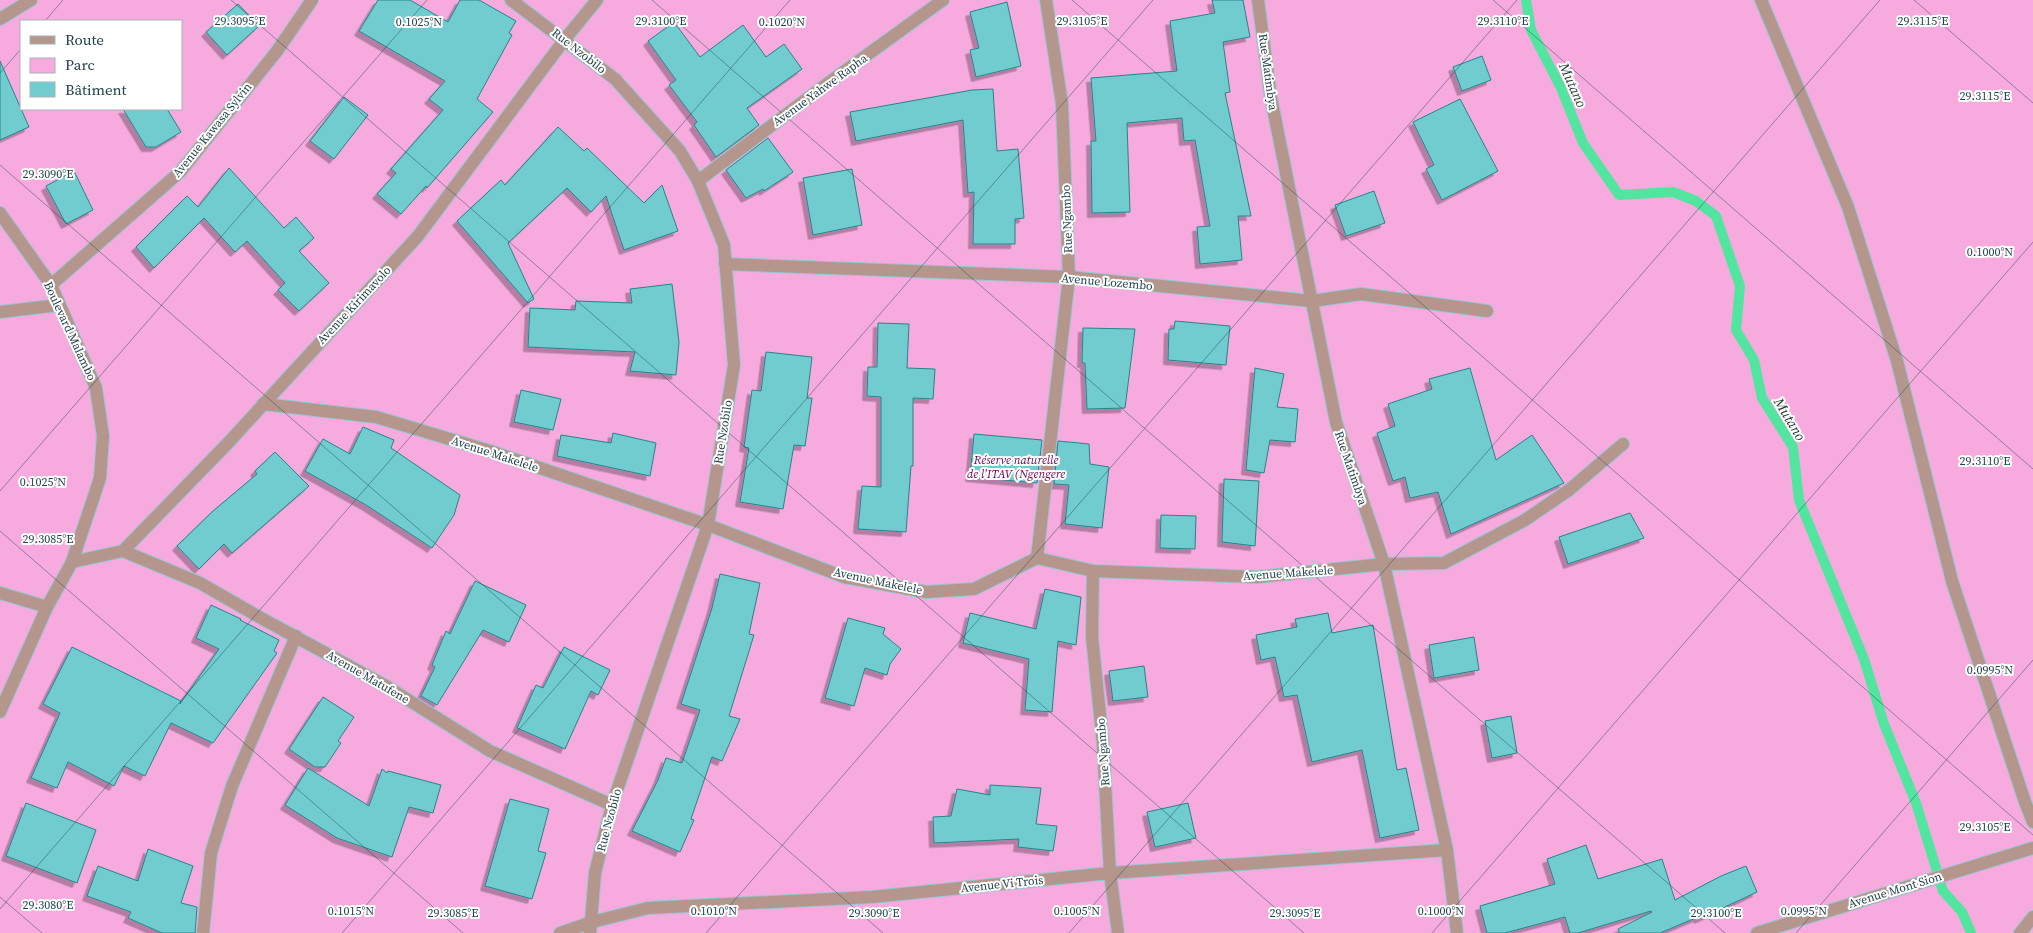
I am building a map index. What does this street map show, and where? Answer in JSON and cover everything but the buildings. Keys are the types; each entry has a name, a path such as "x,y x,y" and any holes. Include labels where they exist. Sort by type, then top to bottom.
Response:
{"street":[{"path":"0,19 32,0"},
{"name":"Avenue Kawasa Sylvin","path":"51,285 181,171 277,51 312,0"},
{"name":"Rue Nzobilo","path":"511,0 565,39 615,79 680,152 698,181 724,245 734,365 708,525 612,805 595,873 591,927"},
{"name":"Avenue Kirimavolo","path":"124,551 418,236 565,39 597,0"},
{"name":"Avenue Yahwe Rapha","path":"698,181 824,86 943,0"},
{"name":"Rue Ngambo","path":"1037,558 1069,277 1062,104 1046,0"},
{"name":"Rue Matimbya","path":"1258,0 1271,98 1336,422 1384,564 1447,850 1457,933"},
{"path":"1761,0 1848,208 1897,362 1952,581 2033,822"},
{"name":"Boulevard Malambo","path":"0,213 51,285 96,388 103,436 100,478 72,562 47,607 0,712"},
{"name":"Avenue Lozembo","path":"725,264 1069,277 1312,301 1360,294 1487,311"},
{"path":"0,312 59,305"},
{"name":"Avenue Makelele","path":"263,404 376,417 490,451 708,525 844,577 926,592 974,589 1037,558 1094,571 1258,577 1384,564 1444,563 1524,520 1569,490 1623,444"},
{"path":"72,562 124,551"},
{"name":"Avenue Matufene","path":"124,551 200,583 260,618 386,686 490,751 612,805"},
{"name":"Rue Ngambo","path":"1094,571 1092,637 1103,744 1110,873 1118,933"},
{"path":"0,593 47,607"},
{"path":"203,933 211,853 232,786 296,636"},
{"name":"Avenue Mont Sion","path":"1757,933 2033,848"},
{"name":"Avenue Vi Trois","path":"560,933 591,927 648,908 872,897 1110,873 1447,850"},
{"path":"2020,933 2033,916"}],"green space":[{"name":"Réserve naturelle de l'ITAV (Ngengere","path":"0,0 2033,0 2033,933 0,933"}],"waterway":[{"name":"Mutano","path":"1526,0 1531,30 1561,88 1583,143 1619,195 1673,192 1696,201 1716,216 1740,286 1736,330 1754,360 1762,398 1793,447 1799,500 1864,659 1884,724 1916,803 1943,891 1962,912 1971,933"}]}
